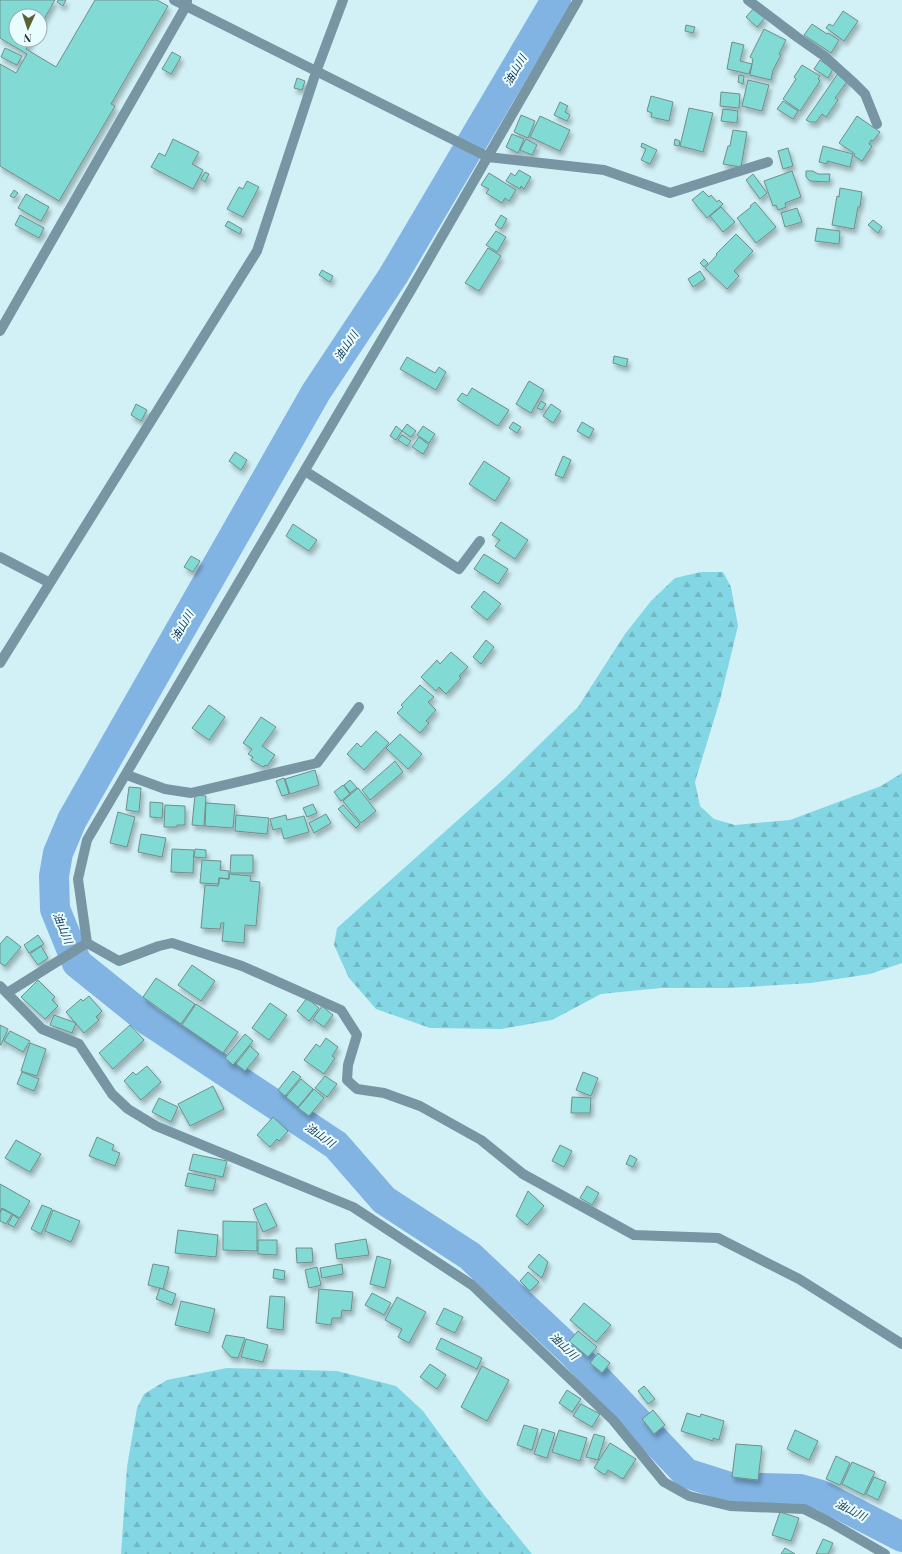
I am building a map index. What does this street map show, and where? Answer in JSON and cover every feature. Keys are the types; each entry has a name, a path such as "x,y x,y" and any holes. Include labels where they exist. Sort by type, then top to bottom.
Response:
{"street":[{"path":"174,0 186,3 316,72 488,157 604,170 670,193 768,162"},
{"path":"0,663 257,251 316,72 343,0"},
{"path":"87,944 78,879 87,840 127,775 305,471 578,0"},
{"path":"748,0 824,56 854,83 865,94 877,124"},
{"path":"0,331 186,3"},
{"path":"305,471 459,569 480,541"},
{"path":"0,557 50,583"},
{"path":"127,775 166,789 190,793 317,763 359,707"},
{"path":"87,944 119,961 159,946 172,943 242,966 341,1010 357,1035 348,1065 347,1080 356,1089 384,1093 420,1106 481,1140 523,1174 634,1235 718,1238 799,1279 902,1344"},
{"path":"87,944 3,989 42,1029 79,1044 112,1094 128,1109 156,1126 353,1207 472,1285 613,1420 664,1482 689,1496 730,1506 804,1509 885,1554"}],"green space":[{"path":"701,572 723,572 731,587 738,626 720,700 695,782 700,806 714,819 735,825 790,820 881,786 902,773 902,963 870,974 811,983 730,988 661,988 601,994 552,1020 501,1029 430,1028 376,1009 349,978 334,945 337,928 506,777 578,707 625,634 651,601 675,578"},
{"path":"227,1368 337,1371 396,1386 423,1411 485,1496 532,1554 121,1554 127,1467 137,1408 144,1394 167,1380"}],"building":[{"path":"0,0 55,0 48,12 48,8 8,8 8,43 0,38"},
{"path":"58,0 66,0 63,6 57,2"},
{"path":"95,0 157,0 168,6 111,104 115,106 59,201 0,166 0,64 16,73 27,54 17,48 27,48 26,49 56,67"},
{"path":"753,9 765,18 757,27 746,17"},
{"path":"843,11 858,21 844,41 826,28 829,24 833,26"},
{"path":"812,24 839,40 831,53 804,35"},
{"path":"686,25 695,27 693,33 685,31"},
{"path":"764,29 786,40 779,54 781,55 773,70 771,80 750,75 753,59 750,57"},
{"path":"732,42 744,45 740,61 752,64 749,74 727,69"},
{"path":"5,48 22,56 17,65 1,57"},
{"path":"172,52 181,57 171,74 162,69"},
{"path":"820,60 833,69 828,78 814,69"},
{"path":"802,65 820,76 818,79 820,81 800,111 783,99 796,79 794,77"},
{"path":"839,72 849,79 835,98 838,100 826,117 822,114 816,122 806,120"},
{"path":"739,75 744,76 743,84 738,82"},
{"path":"297,78 305,81 302,90 294,88"},
{"path":"748,80 769,85 762,111 742,106"},
{"path":"721,92 740,94 739,108 720,106"},
{"path":"651,96 673,102 669,121 651,117 652,113 647,111"},
{"path":"783,101 798,111 793,119 777,109"},
{"path":"560,102 568,106 565,112 570,115 567,121 554,115"},
{"path":"689,108 713,113 703,152 680,146"},
{"path":"723,109 738,111 737,123 721,121"},
{"path":"521,115 535,121 528,138 514,132"},
{"path":"540,116 570,130 560,151 530,137"},
{"path":"857,116 880,132 873,141 871,140 869,144 872,146 862,161 839,143"},
{"path":"733,130 747,132 741,167 723,164 728,146 730,146"},
{"path":"512,134 524,139 518,153 506,147"},
{"path":"173,139 199,152 192,164 203,170 193,189 151,167 159,153 165,156"},
{"path":"526,139 537,145 532,155 520,150"},
{"path":"675,139 680,141 679,146 674,145"},
{"path":"642,143 657,150 650,164 641,160 646,149 641,147"},
{"path":"823,146 853,154 850,167 827,161 827,164 819,162"},
{"path":"788,148 793,166 783,169 778,151"},
{"path":"519,170 531,177 524,189 521,186 520,189 506,181 511,173 515,176"},
{"path":"792,171 801,197 785,203 786,207 778,210 776,205 773,206 764,181"},
{"path":"806,171 813,171 818,174 830,174 829,182 810,181 806,177"},
{"path":"205,172 209,174 205,182 201,179"},
{"path":"489,173 516,190 509,201 505,198 502,203 486,193 489,189 481,185"},
{"path":"753,174 767,193 760,199 746,180"},
{"path":"247,181 259,187 243,217 227,209 239,187 243,189"},
{"path":"840,188 862,192 860,207 858,207 854,229 832,225 837,196 839,197"},
{"path":"14,190 18,193 14,198 10,196"},
{"path":"703,191 709,197 711,195 717,202 719,200 723,204 707,218 692,200"},
{"path":"26,194 49,207 41,221 18,208"},
{"path":"755,202 776,227 756,243 737,218"},
{"path":"721,207 735,222 723,232 710,216"},
{"path":"797,208 802,222 785,227 781,213"},
{"path":"20,215 44,228 39,238 15,225"},
{"path":"501,215 507,219 501,229 495,225"},
{"path":"873,220 882,227 878,233 868,225"},
{"path":"228,221 242,229 240,234 225,226"},
{"path":"817,228 840,231 839,244 815,241"},
{"path":"496,231 506,237 497,252 486,245"},
{"path":"736,234 753,251 734,271 739,276 727,289 705,268 717,255 716,254"},
{"path":"488,248 501,256 479,291 465,283"},
{"path":"704,259 708,263 704,267 700,263"},
{"path":"322,270 333,276 330,282 319,275"},
{"path":"700,271 705,279 693,287 688,279"},
{"path":"614,356 628,359 626,367 613,363"},
{"path":"407,357 435,373 439,367 446,372 436,390 400,369"},
{"path":"529,381 544,390 531,413 516,404"},
{"path":"472,388 509,410 498,426 457,400 462,393 467,396"},
{"path":"541,401 546,404 542,410 537,408"},
{"path":"136,404 147,410 141,421 131,415"},
{"path":"551,404 561,411 553,423 543,416"},
{"path":"513,422 521,427 517,433 509,428"},
{"path":"582,422 594,429 589,438 577,431"},
{"path":"407,424 416,431 411,437 402,431"},
{"path":"396,426 402,431 396,440 390,436"},
{"path":"423,426 435,434 429,443 417,435"},
{"path":"402,435 411,441 407,446 398,440"},
{"path":"419,437 429,445 423,454 412,447"},
{"path":"235,452 247,460 241,470 229,461"},
{"path":"563,456 571,460 563,478 555,475"},
{"path":"484,461 510,478 495,501 469,484"},
{"path":"501,522 528,540 515,559 495,546 500,540 492,535"},
{"path":"293,524 317,540 309,551 286,536"},
{"path":"484,554 508,569 498,584 474,569"},
{"path":"191,556 200,561 193,572 184,567"},
{"path":"484,591 501,604 487,620 471,607"},
{"path":"486,640 494,647 481,664 473,657"},
{"path":"451,652 468,667 459,676 461,678 446,694 439,687 436,691 421,677 437,660 440,664"},
{"path":"420,685 434,697 428,702 436,710 426,721 429,723 420,733 397,713 403,707 401,705"},
{"path":"209,705 225,717 209,740 192,728"},
{"path":"261,717 276,727 262,746 275,755 267,766 265,765 263,767 251,760 253,757 248,754 252,749 243,743"},
{"path":"376,731 389,743 364,770 347,754 357,743 361,747"},
{"path":"400,734 422,754 408,769 386,748"},
{"path":"395,761 403,772 370,800 362,790"},
{"path":"315,770 319,785 290,794 285,779"},
{"path":"284,778 289,794 282,796 276,781"},
{"path":"350,780 357,788 350,793 344,785"},
{"path":"343,785 350,794 341,801 334,792"},
{"path":"129,787 141,788 139,812 126,810"},
{"path":"358,788 376,811 361,823 343,801"},
{"path":"195,795 206,796 204,826 192,825"},
{"path":"150,802 163,803 162,818 150,817"},
{"path":"206,803 235,805 233,828 205,826"},
{"path":"313,804 317,813 307,817 303,808"},
{"path":"165,805 185,806 185,825 177,825 177,827 164,827"},
{"path":"343,805 360,824 356,828 338,809"},
{"path":"118,812 135,817 127,847 110,843"},
{"path":"326,814 331,823 314,833 309,823"},
{"path":"236,815 269,818 267,834 235,831"},
{"path":"286,815 287,820 304,816 309,832 284,839 281,828 273,830 270,819"},
{"path":"141,834 166,838 162,857 138,852"},
{"path":"172,849 194,850 193,873 171,872"},
{"path":"195,849 206,850 206,858 194,857"},
{"path":"231,855 253,855 253,873 230,873"},
{"path":"202,860 221,861 220,870 229,871 229,879 219,878 219,884 200,883"},
{"path":"229,874 251,876 250,881 260,882 256,926 245,925 244,943 222,941 224,923 221,923 220,929 201,928 205,885 218,886 219,878 229,879"},
{"path":"38,935 44,944 29,953 24,945"},
{"path":"7,936 21,947 5,966 0,963 0,944"},
{"path":"41,946 48,958 38,965 30,954"},
{"path":"192,965 215,981 201,1001 178,985"},
{"path":"156,978 195,1004 181,1024 143,997"},
{"path":"38,980 55,997 52,1000 58,1006 45,1019 21,997"},
{"path":"89,996 102,1011 96,1017 99,1020 84,1033 66,1012 81,999 83,1001"},
{"path":"307,998 319,1008 309,1021 297,1011"},
{"path":"270,1003 287,1015 269,1040 252,1028"},
{"path":"196,1004 238,1032 223,1053 182,1025"},
{"path":"322,1006 333,1015 324,1027 313,1019"},
{"path":"54,1015 76,1023 72,1033 50,1025"},
{"path":"0,1025 8,1029 1,1045 0,1045"},
{"path":"130,1025 144,1040 113,1069 99,1053"},
{"path":"10,1031 30,1041 23,1052 4,1041"},
{"path":"245,1034 253,1041 233,1065 225,1058"},
{"path":"326,1038 338,1047 332,1056 335,1058 324,1074 304,1060 316,1044 320,1047"},
{"path":"30,1043 46,1049 37,1076 21,1071"},
{"path":"250,1046 259,1054 245,1071 236,1064"},
{"path":"147,1066 161,1082 141,1100 124,1081 133,1072 136,1075"},
{"path":"293,1071 301,1077 285,1096 278,1090"},
{"path":"22,1072 39,1079 34,1091 17,1084"},
{"path":"583,1072 598,1078 591,1096 576,1090"},
{"path":"325,1076 337,1084 327,1097 315,1088"},
{"path":"301,1079 313,1089 298,1107 286,1097"},
{"path":"213,1086 224,1109 190,1126 178,1104"},
{"path":"314,1089 324,1098 309,1116 298,1108"},
{"path":"572,1097 591,1098 590,1113 571,1113"},
{"path":"159,1098 178,1107 171,1122 152,1112"},
{"path":"273,1117 288,1131 279,1141 277,1139 270,1147 257,1135"},
{"path":"97,1137 114,1145 112,1150 120,1153 115,1166 89,1156"},
{"path":"16,1140 41,1154 30,1172 5,1158"},
{"path":"560,1145 572,1151 564,1167 552,1161"},
{"path":"193,1154 227,1161 223,1177 189,1170"},
{"path":"630,1155 637,1159 633,1167 626,1164"},
{"path":"188,1173 216,1179 213,1191 185,1186"},
{"path":"0,1184 30,1201 20,1218 2,1208 0,1212"},
{"path":"587,1186 599,1193 592,1205 580,1198"},
{"path":"528,1191 544,1206 527,1225 516,1216"},
{"path":"266,1203 277,1226 263,1232 253,1209"},
{"path":"42,1205 52,1209 41,1234 31,1229"},
{"path":"2,1209 12,1214 6,1224 0,1221 0,1213"},
{"path":"53,1210 80,1221 71,1242 45,1231"},
{"path":"13,1215 19,1219 14,1227 8,1224"},
{"path":"223,1221 257,1222 257,1251 223,1250"},
{"path":"178,1230 218,1235 216,1257 175,1253"},
{"path":"366,1239 369,1255 337,1259 335,1244"},
{"path":"258,1240 277,1240 277,1255 258,1254"},
{"path":"296,1248 312,1248 313,1262 297,1263"},
{"path":"539,1254 548,1262 542,1278 528,1267"},
{"path":"377,1256 391,1260 385,1288 370,1284"},
{"path":"153,1264 169,1267 163,1289 148,1285"},
{"path":"342,1264 343,1274 322,1278 320,1268"},
{"path":"317,1267 321,1285 309,1288 305,1270"},
{"path":"274,1269 285,1271 284,1280 273,1278"},
{"path":"528,1272 539,1282 530,1291 520,1281"},
{"path":"160,1288 176,1294 172,1305 156,1299"},
{"path":"319,1289 353,1292 351,1311 342,1310 341,1318 332,1318 331,1325 316,1323"},
{"path":"372,1293 391,1303 384,1315 365,1305"},
{"path":"270,1296 285,1297 283,1330 267,1328"},
{"path":"397,1297 426,1312 409,1343 398,1337 402,1329 385,1320"},
{"path":"181,1301 215,1309 209,1333 175,1325"},
{"path":"584,1303 611,1325 596,1342 570,1320"},
{"path":"444,1308 463,1317 455,1333 436,1324"},
{"path":"578,1331 597,1347 588,1357 569,1341"},
{"path":"226,1335 245,1338 238,1358 231,1357 222,1347"},
{"path":"441,1338 482,1358 477,1369 436,1349"},
{"path":"246,1339 268,1345 263,1362 241,1357"},
{"path":"598,1353 610,1363 602,1373 590,1363"},
{"path":"430,1364 446,1375 437,1389 420,1377"},
{"path":"482,1366 509,1380 487,1421 461,1407"},
{"path":"644,1386 655,1399 648,1404 638,1391"},
{"path":"567,1390 581,1399 572,1412 559,1403"},
{"path":"581,1404 600,1414 592,1427 573,1416"},
{"path":"653,1410 665,1425 654,1434 642,1419"},
{"path":"687,1413 700,1417 701,1414 724,1421 719,1440 713,1438 713,1441 681,1431"},
{"path":"524,1425 538,1429 532,1450 517,1445"},
{"path":"542,1429 555,1433 547,1458 534,1454"},
{"path":"559,1430 587,1438 580,1461 552,1452"},
{"path":"795,1430 818,1441 809,1460 787,1449"},
{"path":"594,1434 605,1437 598,1460 586,1457"},
{"path":"610,1443 636,1459 623,1479 608,1470 605,1475 594,1468"},
{"path":"736,1444 762,1446 758,1480 732,1477"},
{"path":"836,1456 850,1463 840,1485 826,1479"},
{"path":"852,1462 875,1472 864,1495 842,1484"},
{"path":"874,1477 886,1482 878,1500 866,1494"},
{"path":"780,1512 799,1518 791,1541 772,1535"},
{"path":"823,1539 833,1543 828,1554 816,1554"},
{"path":"785,1548 795,1554 781,1554"}],"waterway":[{"name":"油山川","path":"556,0 393,276 316,392 72,820 58,853 54,876 55,909 77,963 149,1021 336,1145 384,1200 470,1256 572,1352 686,1473 730,1487 800,1489 821,1495 902,1537"}]}
